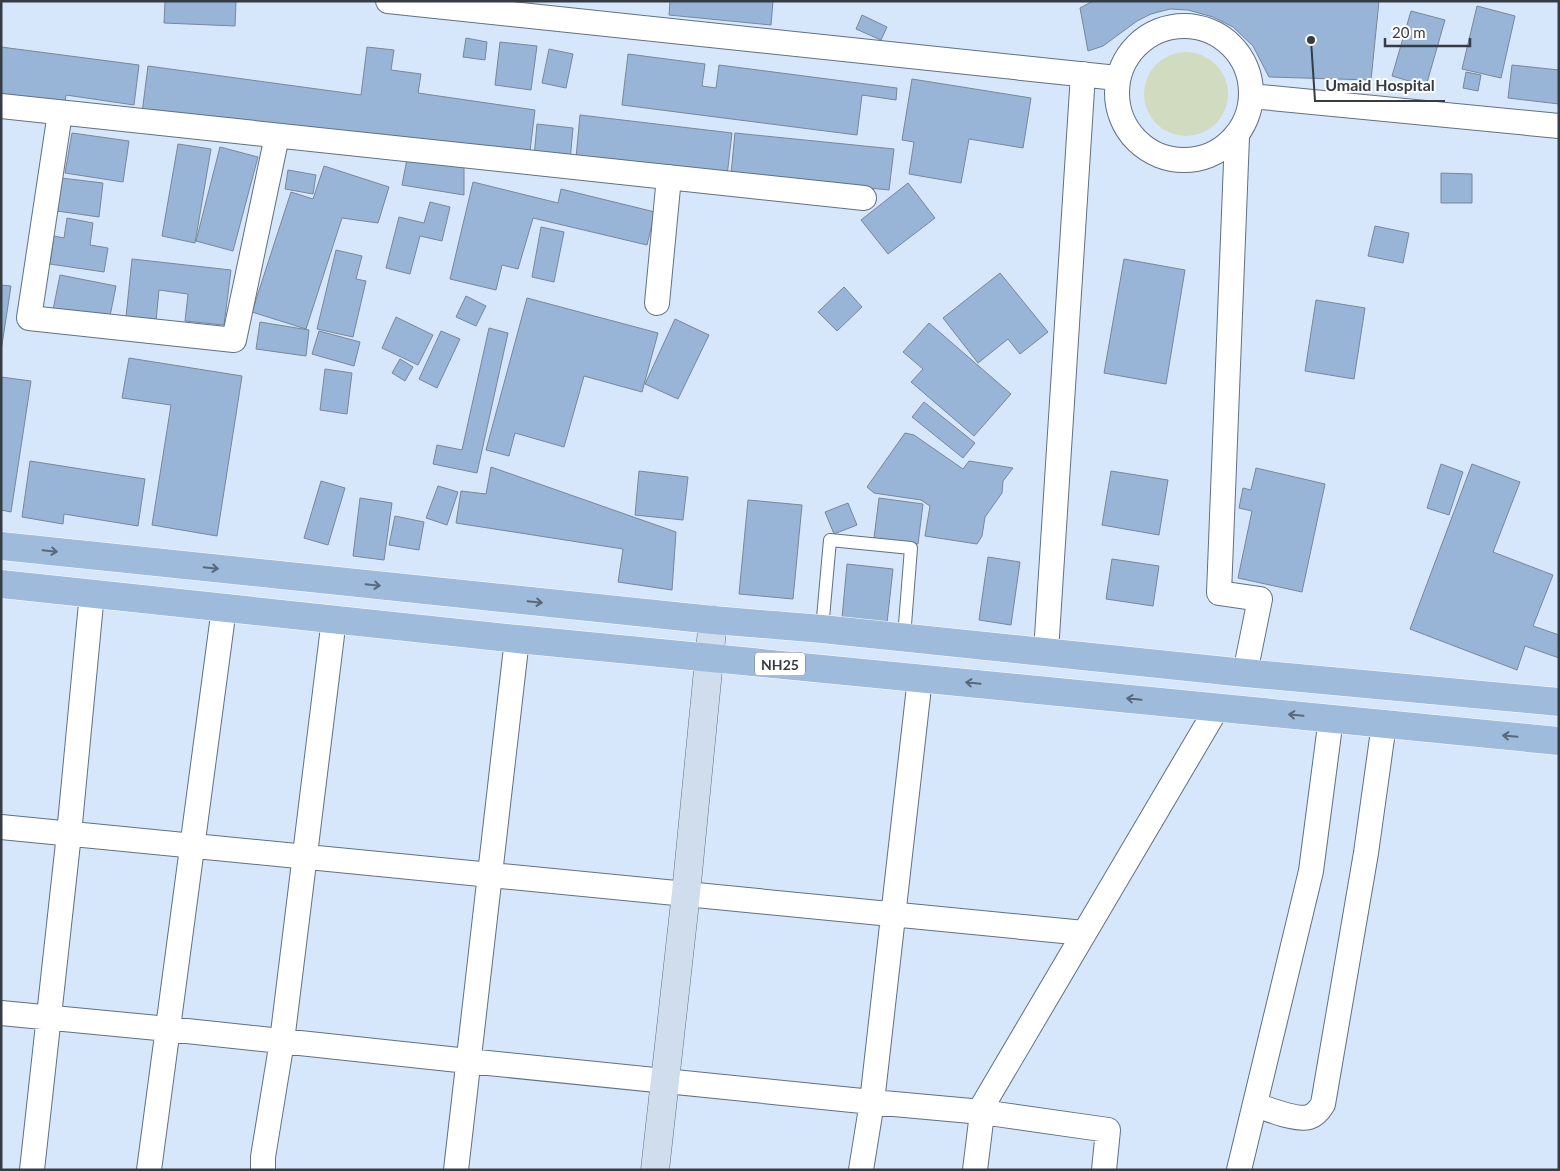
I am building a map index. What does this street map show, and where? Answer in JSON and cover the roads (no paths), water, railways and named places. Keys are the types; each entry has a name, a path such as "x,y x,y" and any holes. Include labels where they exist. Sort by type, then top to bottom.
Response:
{"main road":[{"path":"1,546 712,620 822,629 1245,673 1559,702"},
{"name":"NH25","path":"1,584 517,639 710,656 1216,708 1559,740"}],"street":[{"path":"388,1 1117,78"},
{"path":"1186,26 1214,33 1233,47 1242,58 1252,86 1248,116 1237,137 1218,152 1190,161 1167,159 1144,148 1122,122 1116,102 1117,78 1124,61 1139,43 1149,35 1171,27 1186,26"},
{"path":"1046,652 1083,74"},
{"path":"1251,96 1559,126"},
{"path":"1,106 864,198"},
{"path":"60,113 29,318 234,340 277,136"},
{"path":"1237,137 1219,593 1260,599 1245,673"},
{"path":"657,303 669,178"},
{"path":"32,1170 92,593"},
{"path":"149,1170 224,608"},
{"path":"263,1170 263,1157 282,1041 334,619"},
{"path":"655,1170 686,893 712,620"},
{"path":"456,1170 517,639"},
{"path":"861,1170 872,1102 920,678"},
{"path":"975,1170 983,1105 1216,708"},
{"path":"1239,1170 1310,871 1331,718"},
{"path":"1255,1105 1301,1119 1311,1117 1318,1112 1323,1104 1366,853 1384,724"},
{"path":"1,827 193,844 1084,933"},
{"path":"1,1014 168,1029 665,1082 982,1112 1108,1130 1104,1170"}],"lane":[{"path":"822,629 830,540 911,548 904,637"}],"place":[{"name":"Umaid Hospital","path":"1311,40"}]}
